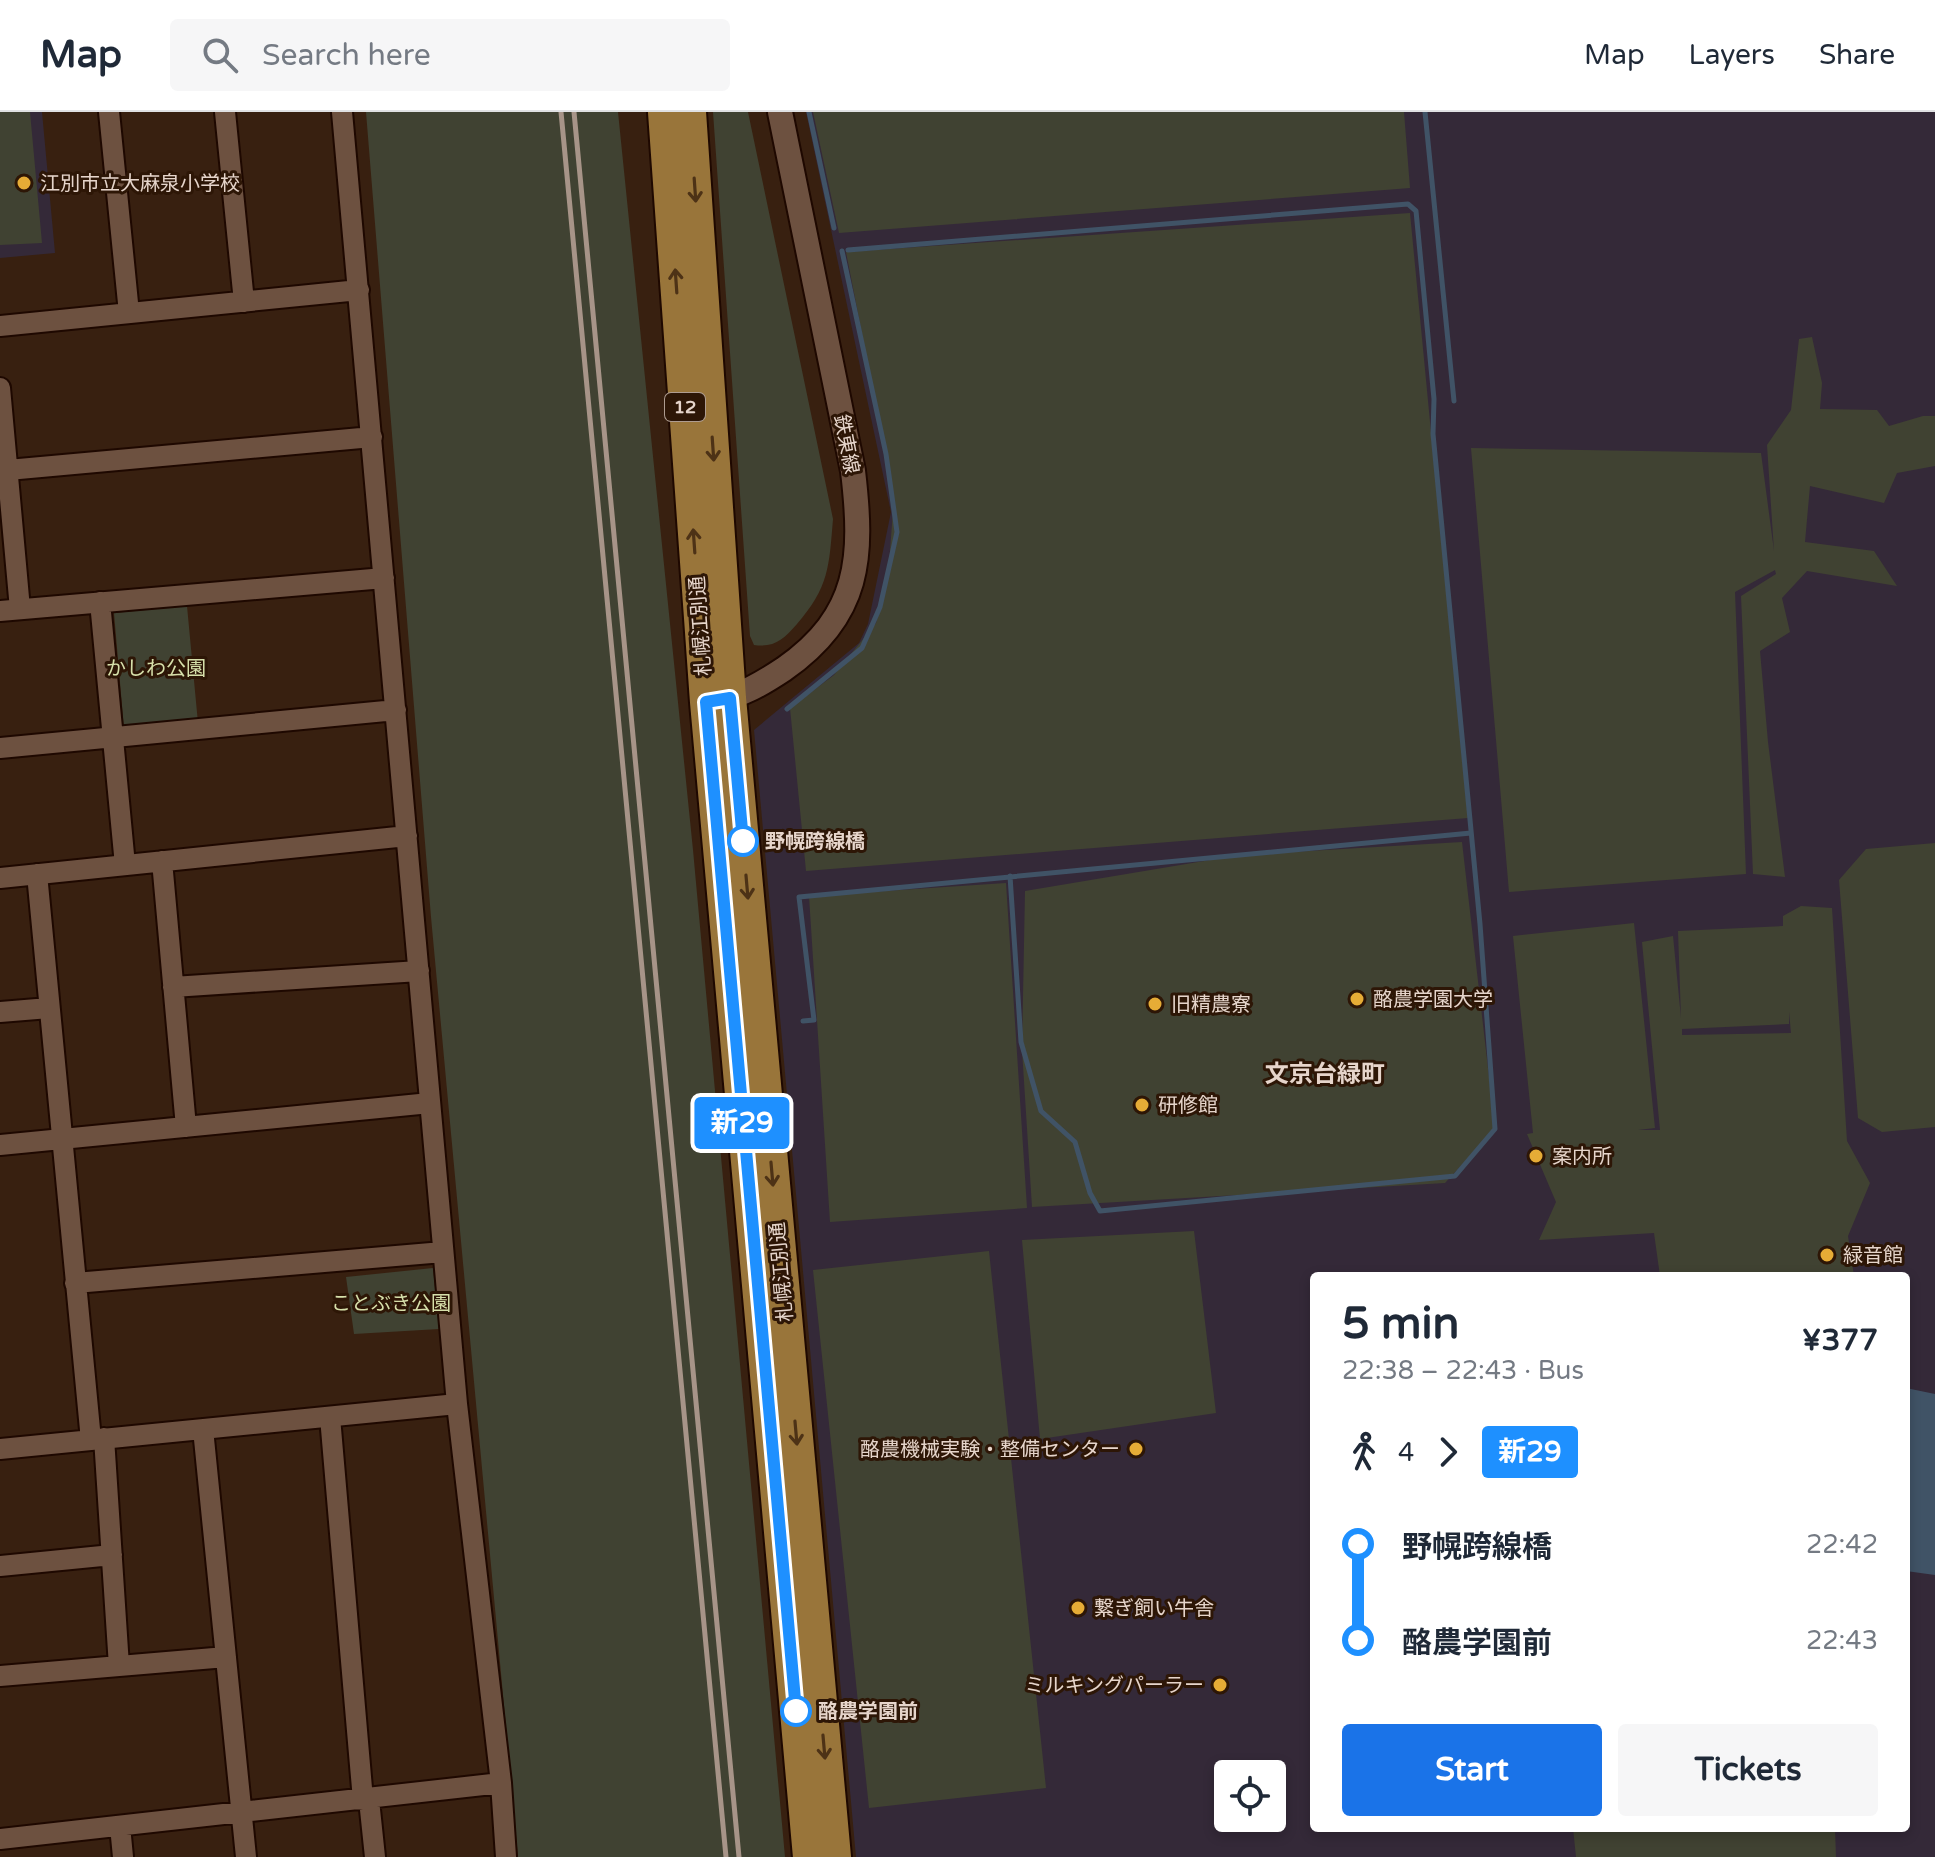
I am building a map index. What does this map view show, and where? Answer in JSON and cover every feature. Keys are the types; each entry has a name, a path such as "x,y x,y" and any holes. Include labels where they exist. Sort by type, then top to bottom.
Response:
{"highway":[{"name":"札幌江別通","path":"664,112 718,700 835,1857"},
{"name":"札幌江別通","path":"690,112 718,700 809,1857"}],"street":[{"path":"109,112 129,313"},
{"path":"225,112 244,302"},
{"path":"342,112 457,1404 501,1783 506,1857"},
{"name":"鉄東線","path":"718,700 769,679 822,637 851,584 858,554 859,524 853,471 780,112"},
{"path":"0,326 359,290"},
{"path":"0,388 8,470 10,610 384,578"},
{"path":"8,470 372,437"},
{"path":"100,602 125,865"},
{"path":"0,748 396,710"},
{"path":"0,878 407,836"},
{"path":"162,861 186,1127"},
{"path":"37,874 75,1283 112,1555 119,1666"},
{"path":"173,987 419,971"},
{"path":"0,1012 49,1008"},
{"path":"0,1145 430,1103"},
{"path":"75,1283 443,1252"},
{"path":"0,1449 457,1404"},
{"path":"330,1417 366,1800 375,1857"},
{"path":"203,1429 246,1857"},
{"path":"0,1566 112,1555"},
{"path":"0,1676 226,1657"},
{"path":"0,1839 501,1783"},
{"path":"120,1826 123,1857"}],"shaded area":[{"name":"江別市立大麻泉小学校","path":"0,112 42,112 55,253 0,258"},
{"name":"酪農学園大学","path":"806,112 1935,112 1935,1857 856,1857 754,730 859,643 868,624 891,512"}],"green space":[{"name":"江別市立大麻泉小学校","path":"0,112 30,112 42,243 0,245"},
{"path":"366,112 618,112 693,850 785,1857 518,1857 431,917"},
{"path":"713,112 748,112 833,519 826,576 816,599 788,634 767,645 754,645 750,636"},
{"path":"813,112 1404,112 1410,188 839,233"},
{"path":"1410,213 1468,818 806,871 790,708 834,675 876,623 888,578 894,497 846,252"},
{"path":"1812,337 1822,383 1820,409 1877,410 1889,426 1923,416 1935,416 1935,466 1897,473 1884,503 1810,486 1805,542 1874,551 1897,586 1807,571 1782,598 1790,632 1760,651 1785,877 1753,874 1741,596 1776,574 1775,570 1735,592 1746,874 1509,892 1471,448 1761,453 1774,551 1767,445 1791,410 1799,339"},
{"name":"かしわ公園","path":"187,606 198,723 124,729 114,613"},
{"path":"1462,842 1495,1129 1445,1183 1032,1207 1022,1050 1025,891 1240,855"},
{"path":"1935,843 1935,1127 1882,1132 1858,1118 1839,880 1866,849"},
{"path":"1006,883 1027,1208 830,1222 809,896"},
{"path":"1801,906 1832,908 1847,1141 1870,1183 1848,1236 1853,1272 1659,1272 1654,1233 1539,1240 1556,1202 1527,1134 1533,1133 1513,936 1634,923 1655,1128 1638,1130 1660,1130 1642,942 1673,936 1681,1018 1678,931 1783,926 1783,916","holes":["1789,1012 1791,1033 1682,1035 1682,1029 1789,1024"]},
{"path":"1194,1231 1216,1413 1040,1439 1022,1240"},
{"path":"989,1251 1046,1788 869,1808 813,1270"},
{"name":"ことぶき公園","path":"433,1268 439,1329 354,1334 346,1277"},
{"path":"1573,1832 1835,1832 1836,1857 1576,1857"}],"water":[{"path":"1910,1389 1935,1394 1935,1575 1910,1572"}],"waterway":[{"path":"809,112 834,228"},
{"path":"1425,112 1454,401"},
{"path":"848,250 1408,204 1416,211 1434,399 1433,434 1480,924 1495,1129 1455,1176 1100,1211 1090,1193 1075,1142 1041,1111 1021,1042 1010,876"},
{"path":"787,709 862,648 880,607 897,532 886,454 842,251"},
{"path":"803,1021 814,1020 799,897 1471,833"}],"railway":[{"path":"561,112 726,1857"},
{"path":"574,112 739,1857"}],"bus line":[{"name":"新29","path":"743,841 730,698 706,702 796,1711"}],"place":[{"name":"江別市立大麻泉小学校","path":"24,183"},
{"name":"野幌跨線橋","path":"743,841"},
{"name":"酪農学園大学","path":"1357,999"},
{"name":"旧精農寮","path":"1155,1004"},
{"name":"研修館","path":"1142,1105"},
{"name":"案内所","path":"1536,1156"},
{"name":"緑音館","path":"1827,1255"},
{"name":"酪農機械実験・整備センター","path":"1136,1449"},
{"name":"繋ぎ飼い牛舎","path":"1078,1608"},
{"name":"ミルキングパーラー","path":"1220,1685"},
{"name":"酪農学園前","path":"796,1711"}],"district":[{"name":"文京台緑町","path":"1325,1074"}]}
